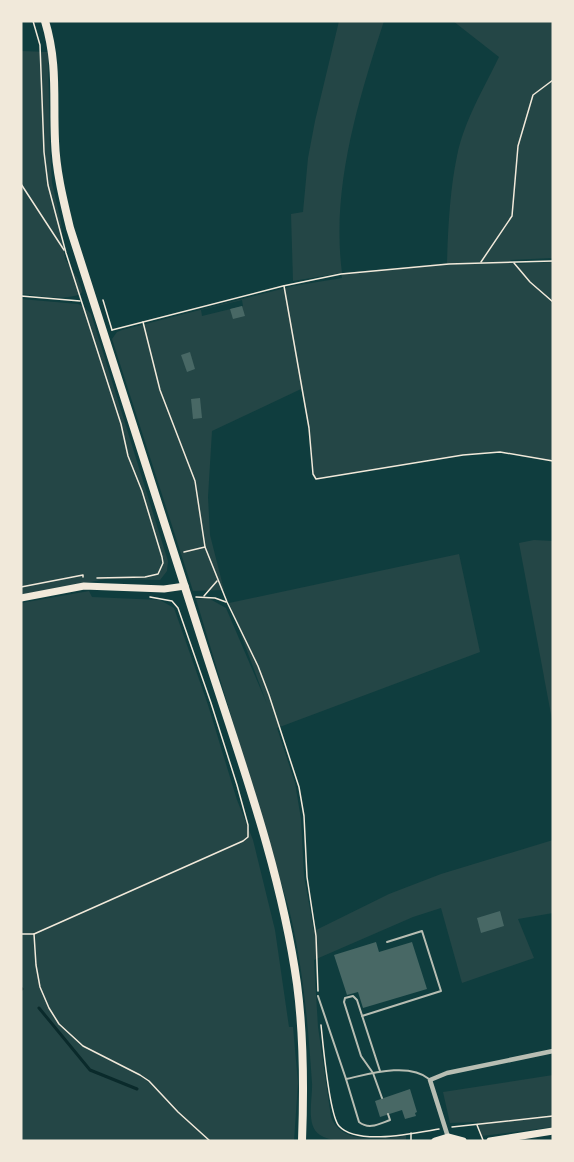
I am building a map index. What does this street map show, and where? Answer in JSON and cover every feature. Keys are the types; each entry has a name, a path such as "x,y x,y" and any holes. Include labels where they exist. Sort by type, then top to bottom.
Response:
{"main road":[{"path":"45,21 55,70 54,142 60,191 255,810 288,933 302,1029 304,1077 302,1141"},
{"path":"21,598 84,586 164,589 185,586"},
{"path":"490,1141 553,1131"},
{"path":"435,1141 448,1137 463,1141"}],"street":[{"path":"448,1137 430,1080 447,1073 553,1051"}],"lane":[{"path":"362,1016 441,990 422,931 387,942"},
{"path":"318,996 359,1122 364,1126 372,1127 390,1120 388,1114"},
{"path":"380,1071 355,998 349,996 345,998 346,1008 361,1056 373,1072 382,1098"},
{"path":"346,1079 380,1071 417,1072 430,1080"}],"path":[{"path":"480,263 512,216 518,146 533,95 553,80"},
{"path":"21,184 66,253 80,260"},
{"path":"113,330 283,286 341,274 407,267 553,261"},
{"path":"513,262 530,282 553,302"},
{"path":"283,286 309,428 313,474 316,479 463,455 500,452 553,461"},
{"path":"21,296 81,301 162,558 163,563 158,574 145,577 94,578"},
{"path":"143,322 160,390 195,481 205,547 227,602 258,666 299,787 304,816 307,877 316,936 318,996"},
{"path":"162,558 205,547"},
{"path":"21,587 83,575"},
{"path":"204,596 218,580"},
{"path":"189,598 204,596 227,602"},
{"path":"21,934 34,933 248,837 248,825 212,703 178,608 172,601 150,597"},
{"path":"34,933 40,987 59,1024 83,1046 149,1081 210,1141"},
{"path":"321,1023 333,1111 338,1125 353,1134 364,1136 411,1133 553,1116"},
{"path":"477,1125 483,1141"},
{"path":"411,1133 411,1141"}],"shaded area":[{"path":"339,21 384,21 356,113 349,145 340,209 342,273 447,263 451,195 460,143 475,105 499,57 453,21 553,21 553,258 510,260 514,264 553,262 553,461 500,452 463,455 316,479 313,474 309,428 301,389 212,431 208,497 210,535 224,590 193,591 112,339 117,332 122,330 293,286 342,278 341,273 293,281 291,214 303,212 308,158","holes":["242,300 243,306 202,316 201,310"]},
{"path":"21,51 48,52 52,183 61,222 65,259 78,279 82,291 81,294 74,296 51,297 21,294"},
{"path":"21,299 78,304 91,314 168,561 167,571 160,580 106,579 21,595"},
{"path":"534,540 553,541 553,725 519,543"},
{"path":"459,554 480,652 277,728 295,783 301,819 304,876 314,931 389,894 441,874 553,840 553,913 518,919 534,958 462,983 441,908 413,917 314,960 318,1027 331,1117 336,1126 353,1136 375,1139 406,1136 406,1141 337,1141 315,1131 311,1118 312,1083 307,1017 294,930 196,599 208,598 226,608 267,704 229,603"},
{"path":"89,591 92,597 160,600 174,608 208,705 237,800 253,840 275,930 289,1027 293,1027 298,1083 294,1141 21,1141 21,603"},
{"path":"553,1075 553,1127 482,1136 477,1122 450,1123 443,1092"}],"building":[{"path":"242,306 245,316 233,319 230,309"},
{"path":"190,352 195,369 187,372 181,355"},
{"path":"200,398 202,418 193,419 191,399"},
{"path":"500,911 504,926 481,933 477,918"},
{"path":"376,942 379,952 412,942 427,989 363,1008 358,992 347,995 334,955"},
{"path":"410,1089 417,1112 416,1116 405,1119 402,1110 380,1117 375,1101"}],"waterway":[{"path":"39,1008 90,1070 137,1089"}]}
